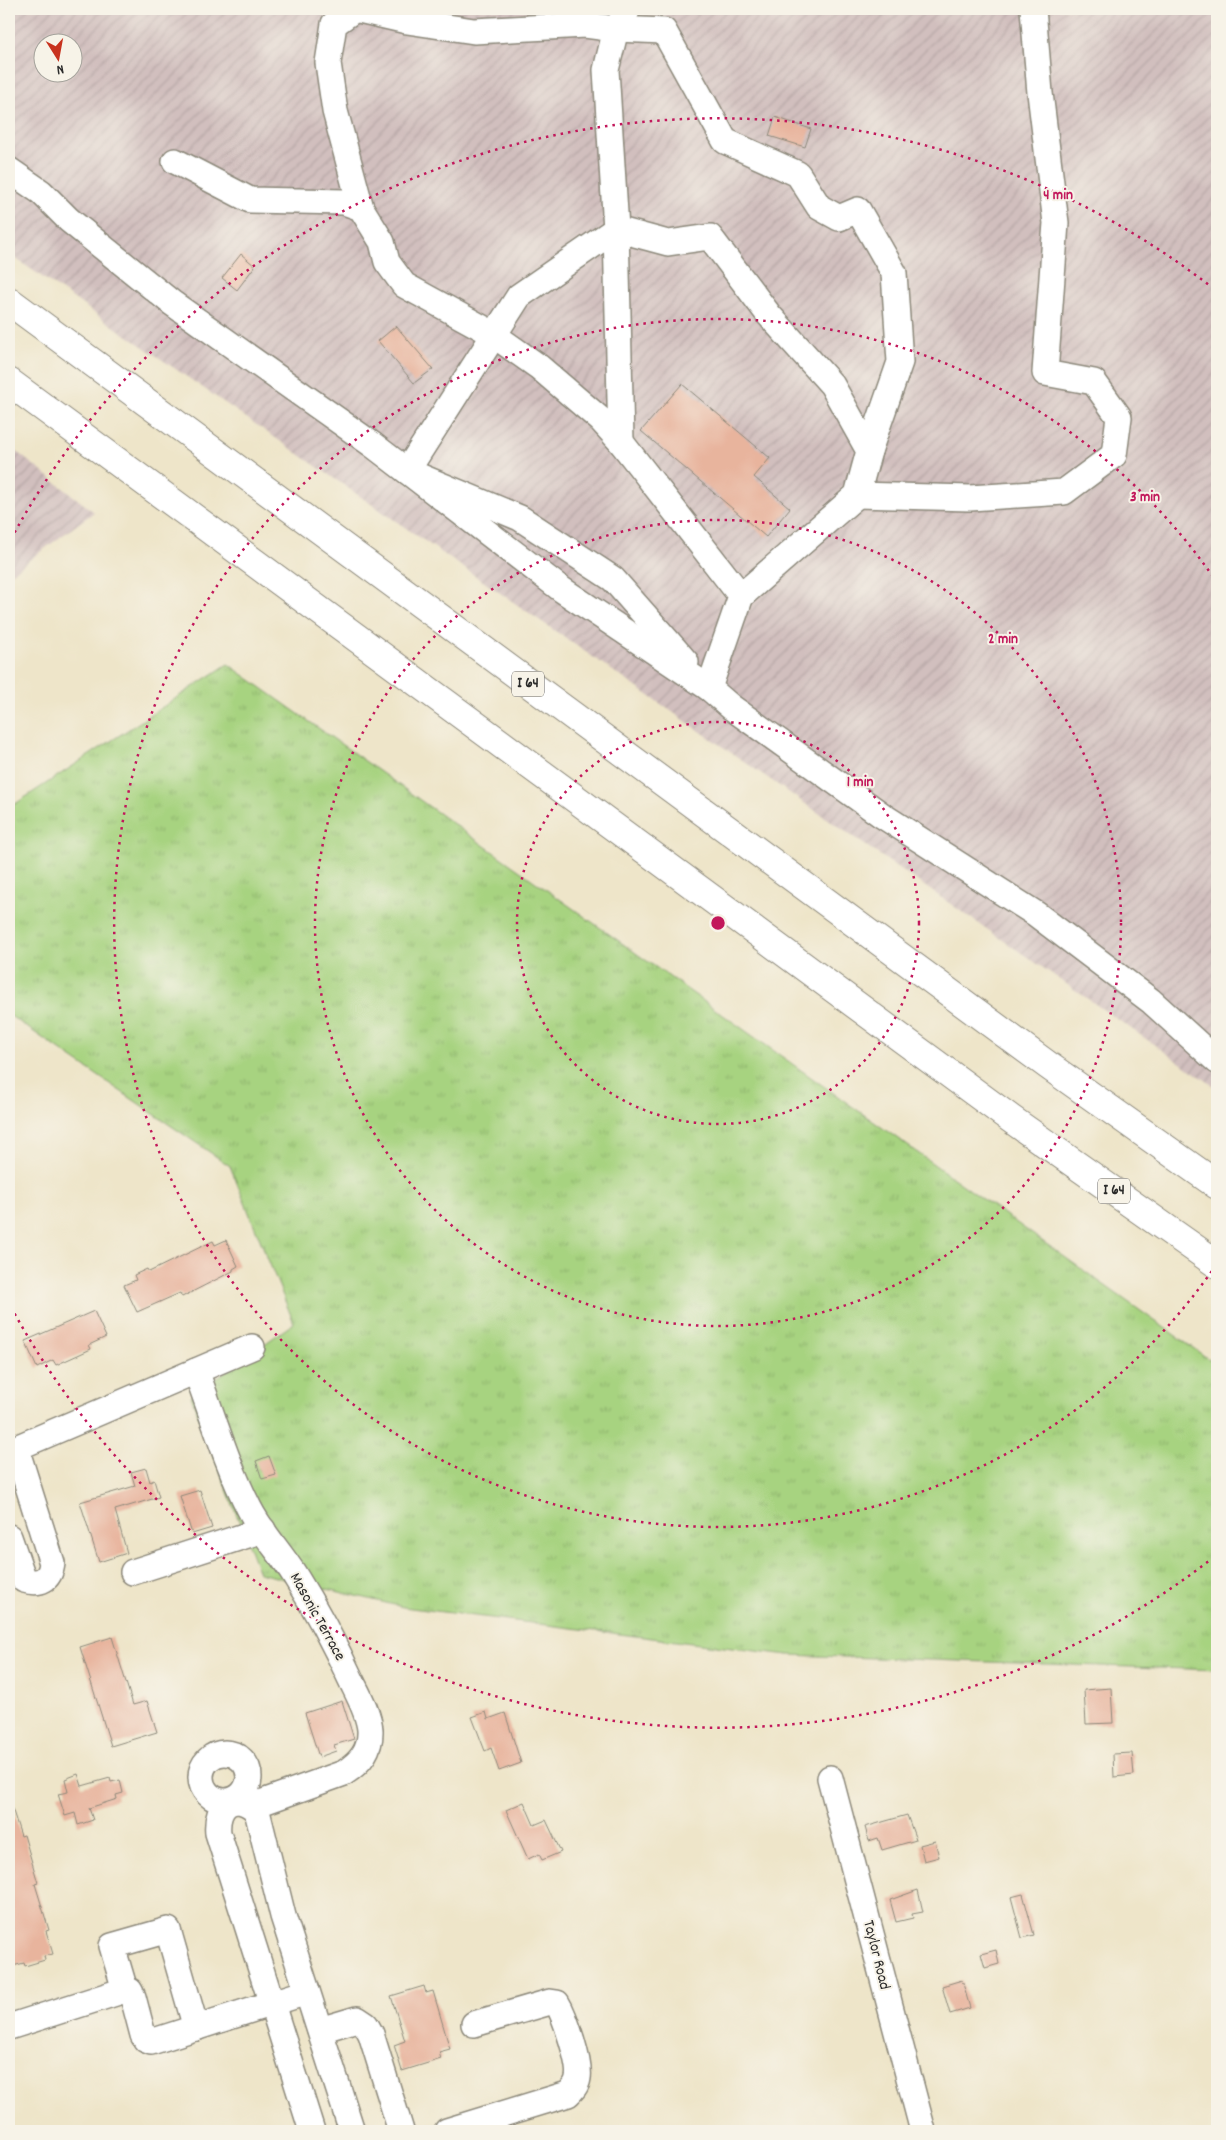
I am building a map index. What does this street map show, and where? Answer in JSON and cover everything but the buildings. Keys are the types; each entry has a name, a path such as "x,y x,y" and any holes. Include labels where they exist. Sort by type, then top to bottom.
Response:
{"highway":[{"name":"I 64","path":"9,300 1033,1054 1217,1185"},
{"name":"I 64","path":"9,382 1011,1119 1217,1264"}],"street":[{"path":"709,688 742,596 857,495 869,451 900,362 894,273 858,210 839,218 818,207 798,174 725,141 664,30 622,19 585,25 474,31 407,21 355,9 334,24 328,63 335,111 361,208 382,242 387,262 404,285 494,336 539,367 600,420 621,442 742,596"},
{"path":"857,495 970,498 1064,492 1114,455 1119,417 1094,382 1045,373 1056,223 1040,93 1033,9"},
{"path":"621,442 616,229 606,70 622,19"},
{"path":"175,161 250,200 344,202 361,208"},
{"path":"9,170 40,192 69,220 172,303 407,471 561,589 709,688 731,707 883,816 1036,914 1150,1001 1217,1061"},
{"path":"407,471 520,296 616,229 668,243 710,237 769,315 832,386 869,451"},
{"path":"407,471 520,518 613,579 709,688"},
{"path":"9,1538 24,1580 34,1583 46,1580 51,1572 52,1563 18,1495 12,1450 252,1347"},
{"name":"Masonic Terrace","path":"196,1371 224,1448 250,1509 294,1574 344,1665 364,1708 370,1729 370,1739 362,1758 344,1773 242,1803"},
{"path":"132,1572 263,1530"},
{"name":"Taylor Road","path":"830,1778 922,2131"},
{"path":"312,2131 218,1833 217,1825 224,1806 242,1803 257,1811 262,1825 271,1872 352,2131"},
{"path":"125,1990 112,1946 168,1930 196,2028"},
{"path":"9,2027 125,1990 133,1996 146,2040 151,2042 307,1992"},
{"path":"446,2131 568,2094 575,2086 579,2077 578,2066 556,2003 550,2002 474,2024"},
{"path":"320,2030 358,2019 366,2025 371,2034 401,2131"}],"shaded area":[{"path":"9,9 1217,9 1217,1088 9,254"},
{"path":"9,446 94,512 9,575"}],"green space":[{"path":"228,664 1217,1365 1217,1670 788,1655 403,1607 259,1573 191,1396 294,1323 230,1166 9,1015 9,808"}]}
